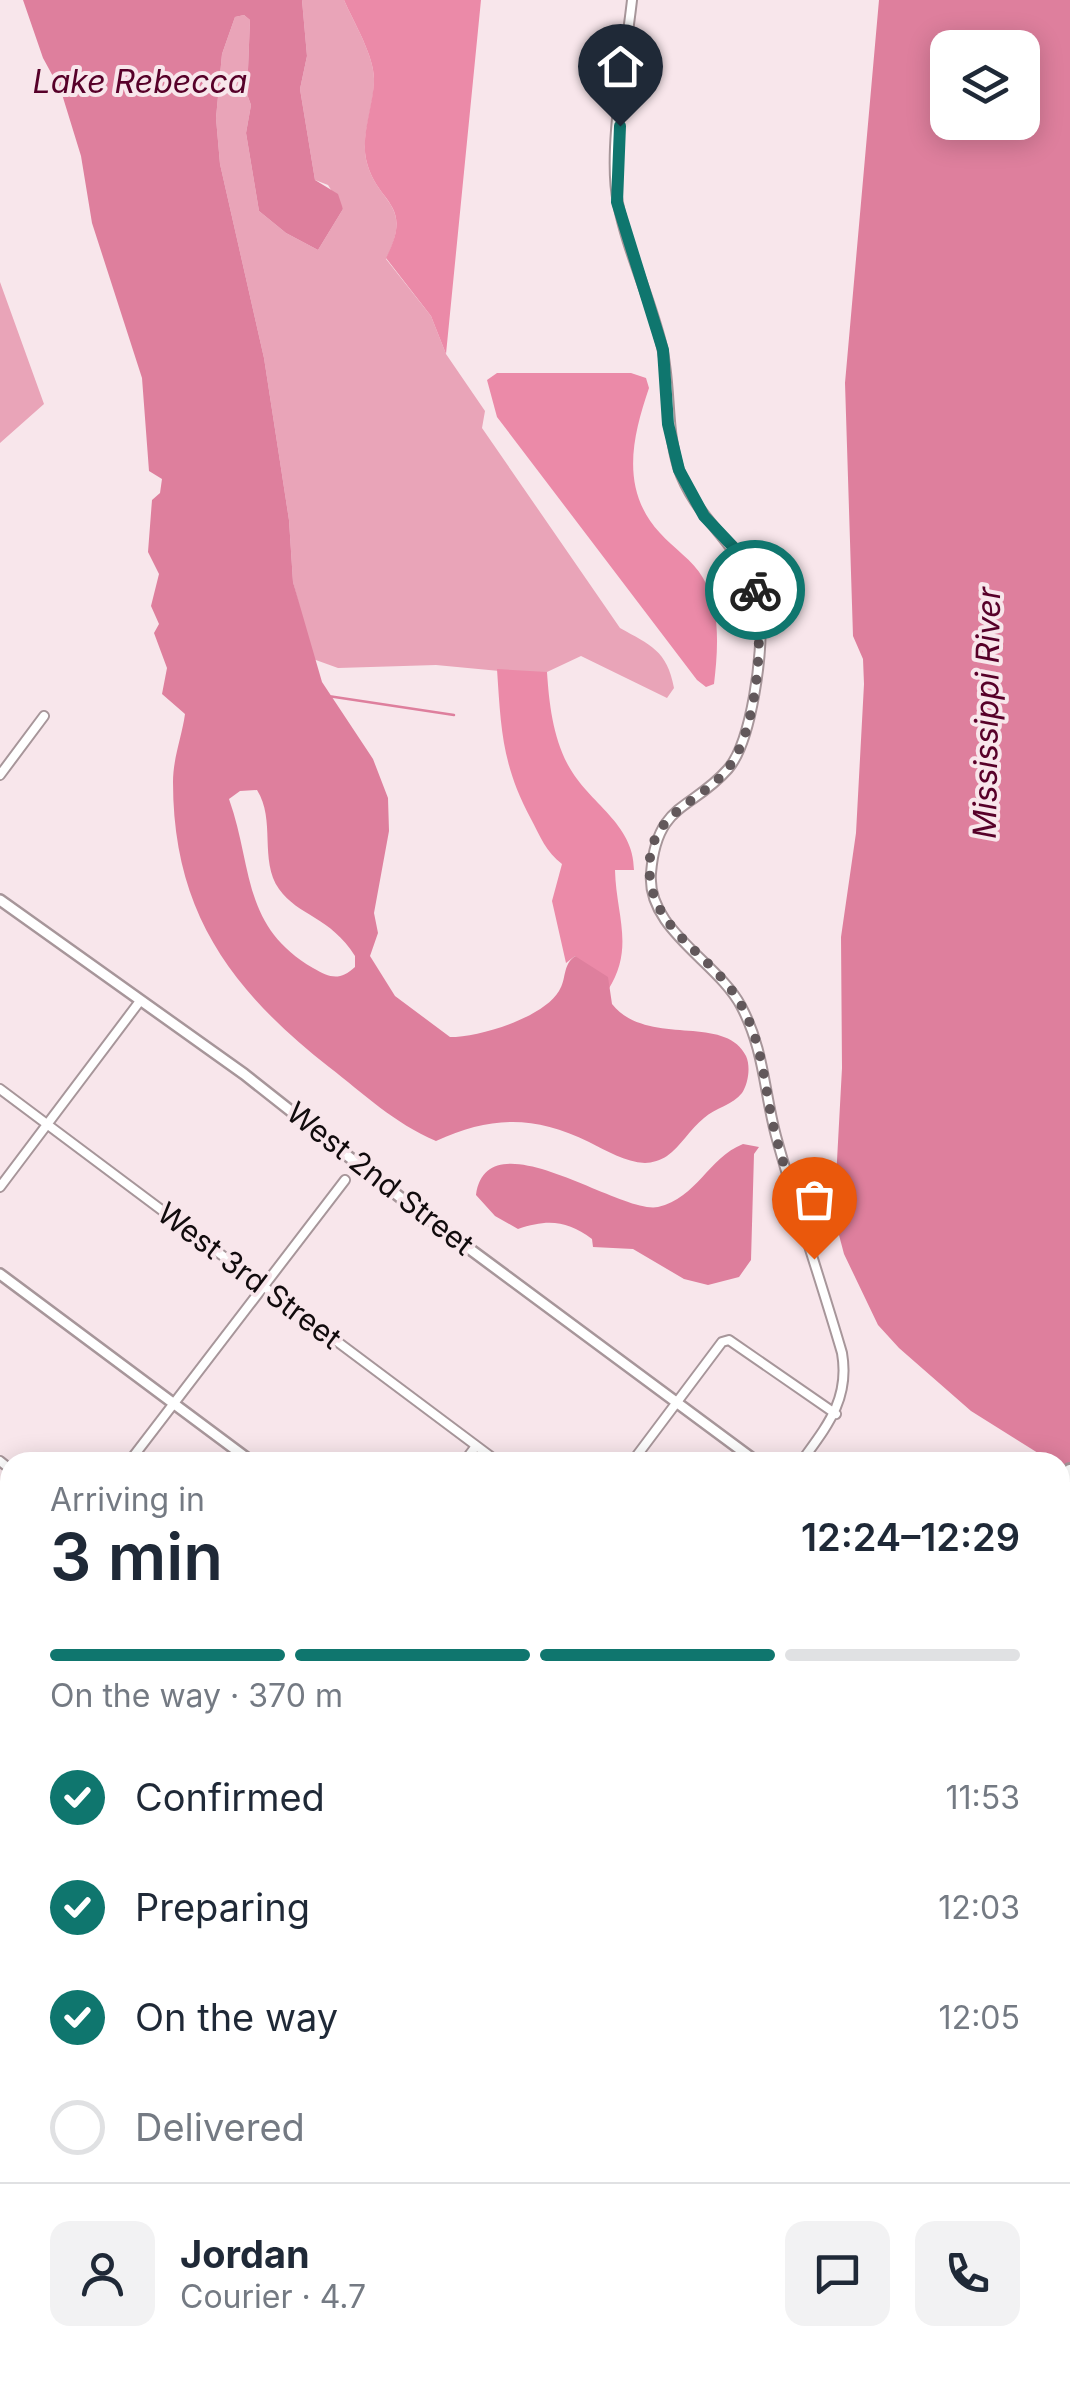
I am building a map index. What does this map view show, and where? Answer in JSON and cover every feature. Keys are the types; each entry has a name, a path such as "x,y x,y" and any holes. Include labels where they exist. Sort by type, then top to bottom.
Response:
{"street":[{"path":"632,0 617,202 663,350 668,424 679,470 704,516 738,552 752,577 760,618 752,702 739,750 727,770 676,807 656,839 650,878 667,925 714,967 753,1028 767,1072 781,1154 846,1374 836,1414 808,1452"},
{"path":"0,774 44,716"},
{"name":"West 2nd Street","path":"0,900 244,1074 401,1198 744,1452"},
{"path":"0,1187 140,1002"},
{"name":"West 3rd Street","path":"0,1089 484,1452"},
{"path":"137,1452 345,1180"},
{"path":"0,1274 239,1452"},
{"path":"639,1452 722,1342 730,1340 836,1414"},
{"path":"472,1452 476,1446"}],"shaded area":[{"path":"302,0 344,0 371,61 374,81 366,159 377,186 391,205 397,225 386,259 431,316 446,354 485,411 482,428 620,628 662,657 674,688 667,698 581,656 547,672 531,674 436,665 338,668 313,659 293,582 289,520 264,358 220,164 216,118 222,54 235,17 244,15 250,20 247,94 251,105 246,133 259,211 286,233 318,250 343,209 328,185 315,180 300,89 307,56"},
{"path":"344,0 481,0 446,354 431,316 386,258 397,225 395,214 371,174 365,150 373,72 368,51"},
{"path":"0,282 44,404 0,443"},
{"path":"497,373 631,373 646,378 649,388 634,445 634,481 647,516 694,565 709,590 717,630 714,684 706,687 697,680 497,417 487,380"},
{"path":"497,669 547,672 553,720 568,765 627,839 634,870 615,870 622,945 621,960 608,990 575,956 566,963 552,901 562,864 544,843 514,781 502,729"}],"water":[{"name":"Lake Rebecca","path":"23,0 302,0 307,56 300,89 315,180 338,194 343,209 318,250 286,233 259,211 246,133 251,105 247,94 250,20 244,15 235,17 222,54 216,118 220,164 264,358 289,520 293,582 322,682 373,759 388,798 389,831 374,913 378,933 370,956 395,996 450,1037 493,1030 539,1010 559,991 568,964 575,956 608,977 612,1004 627,1017 645,1025 704,1032 736,1043 748,1065 742,1093 704,1118 665,1157 648,1163 630,1161 569,1133 531,1123 494,1123 436,1141 406,1126 294,1038 263,1008 214,944 184,871 176,828 173,773 185,714 162,694 167,668 154,633 159,624 151,606 159,574 148,552 152,500 160,493 162,479 149,471 142,378 92,223 81,156 61,91 43,58","holes":["257,790 266,814 273,878 287,898 346,943 355,956 355,967 344,974 335,976 313,968 290,951 261,914 229,799 240,791"]},
{"name":"Mississippi River","path":"879,0 1070,0 1070,1452 1036,1452 971,1411 899,1348 878,1325 844,1254 834,1216 842,1068 841,937 856,833 863,659 853,636 845,383"},
{"path":"743,1144 759,1147 754,1154 751,1260 739,1277 708,1285 684,1279 633,1249 593,1247 592,1239 565,1225 548,1223 518,1229 495,1216 476,1195 485,1173 504,1164 557,1174 640,1206 658,1207 683,1195 720,1158"}],"waterway":[{"path":"328,696 454,715"}],"way so far":[{"path":"755,590 760,618 746,734 727,770 676,807 656,839 650,878 667,925 714,967 753,1028 767,1072 773,1125 814,1259"}],"route":[{"path":"620,126 617,202 663,350 668,424 679,470 704,516 738,552 755,590"}]}
